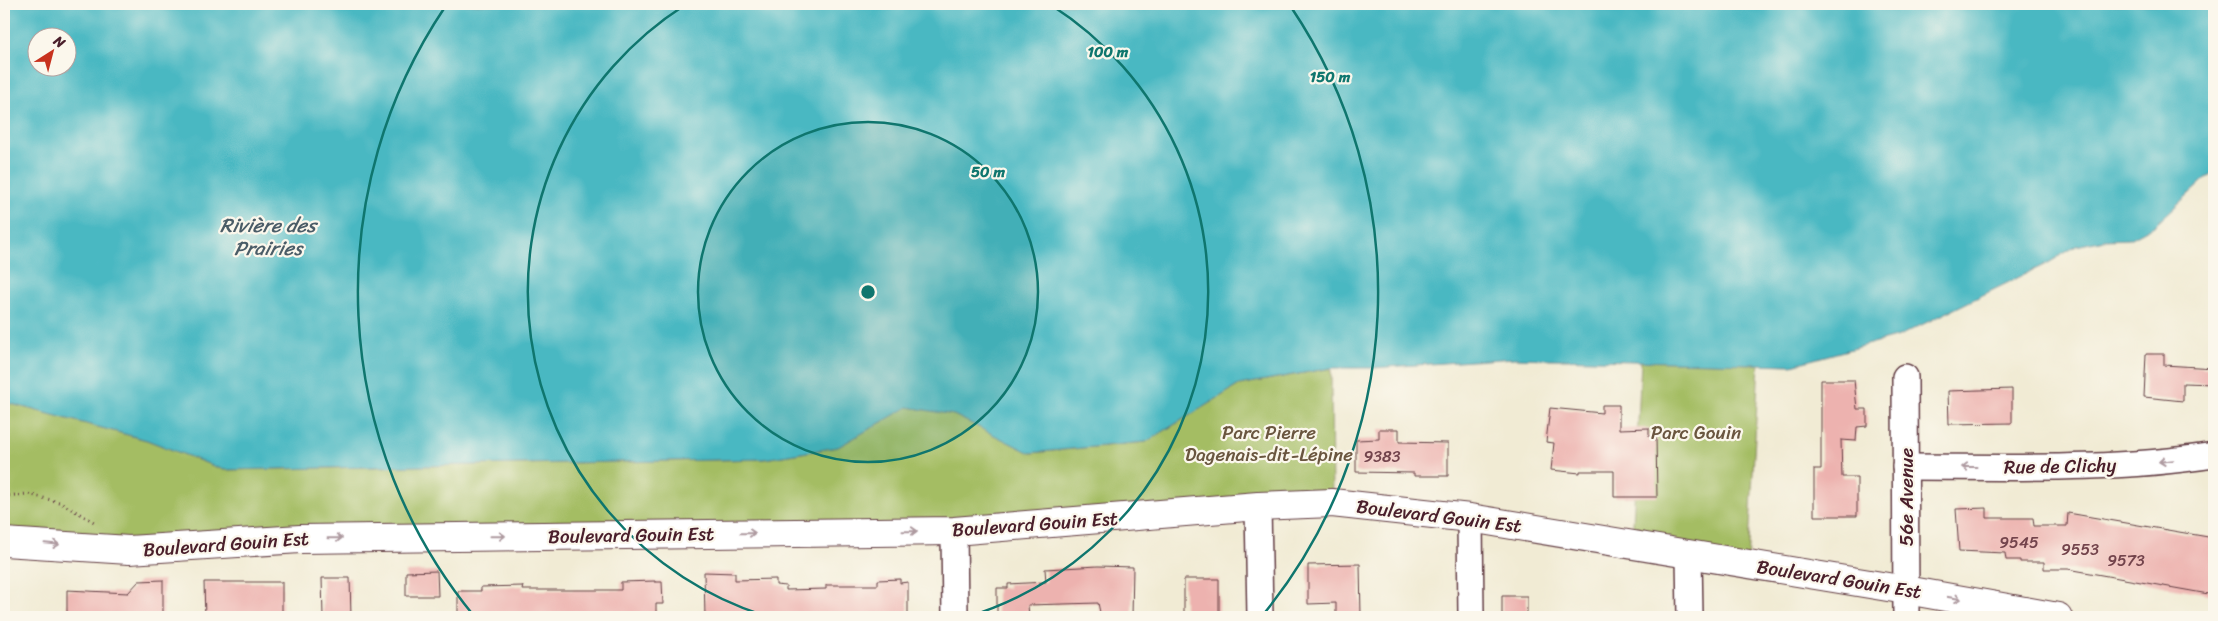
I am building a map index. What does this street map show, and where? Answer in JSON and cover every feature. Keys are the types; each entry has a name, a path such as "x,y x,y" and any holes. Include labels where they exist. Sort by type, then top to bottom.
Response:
{"street":[{"name":"56e Avenue","path":"1905,377 1906,617"},
{"name":"Rue de Clichy","path":"1905,467 2079,467 2164,462 2214,455"},
{"name":"Boulevard Gouin Est","path":"4,542 130,550 300,539 954,531 1258,506 1332,503 1470,518 2058,617"},
{"path":"1258,506 1260,617"},
{"path":"1470,518 1471,617"},
{"path":"954,531 955,617"},
{"path":"1689,555 1690,617"}],"path":[{"path":"4,496 28,494 59,502 94,523 130,550"}],"green space":[{"name":"Parc Gouin","path":"1641,361 1759,364 1748,564 1632,545"},
{"name":"Parc Pierre Dagenais-dit-Lépine","path":"1331,368 1332,503 954,531 4,542 4,402 147,440 224,470 764,459 838,447 908,407 954,415 1031,453 1146,442 1239,385"}],"water":[{"name":"Rivière des Prairies","path":"4,4 2214,4 2214,171 2154,226 2130,239 2104,240 2076,246 2050,262 1899,336 1792,365 1514,358 1373,368 1331,368 1239,385 1146,442 1030,453 954,415 908,407 838,447 764,459 224,470 147,440 4,402"}],"building":[{"path":"2146,354 2164,354 2164,365 2214,368 2214,384 2183,383 2183,401 2144,397"},
{"path":"1821,380 1854,380 1857,409 1867,409 1867,426 1857,427 1856,441 1841,440 1842,477 1857,477 1857,516 1814,516 1814,469 1821,469"},
{"path":"2012,389 2012,423 1949,424 1948,391"},
{"path":"1602,405 1619,405 1619,429 1649,428 1649,436 1656,436 1657,497 1614,497 1614,471 1580,471 1580,473 1551,470 1554,443 1546,442 1550,408 1602,413"},
{"path":"1379,429 1399,429 1399,442 1448,443 1448,476 1414,476 1414,473 1356,472 1356,440 1379,439"},
{"path":"1987,508 1987,518 2033,518 2034,526 2067,526 2068,513 2214,538 2214,595 2068,569 2044,569 2044,562 2006,560 2005,553 1959,551 1956,509"},
{"path":"1360,564 1361,617 1336,617 1336,603 1308,604 1308,565"},
{"path":"1098,566 1133,567 1132,617 1101,617 1098,603 1028,605 1029,617 997,617 997,588 1008,588 1008,584 1046,582 1045,569"},
{"path":"437,571 438,596 406,596 406,572"},
{"path":"704,572 735,573 735,580 776,579 776,585 786,586 786,590 826,589 826,585 878,585 878,580 900,579 900,583 908,582 908,615 705,617"},
{"path":"322,578 350,578 351,617 323,617"},
{"path":"1184,579 1219,579 1219,613 1210,613 1210,617 1184,617"},
{"path":"163,580 163,617 67,617 67,590 128,593 139,581"},
{"path":"204,582 282,582 282,617 205,617"},
{"path":"621,582 662,582 663,604 656,604 656,617 458,617 458,591 481,591 481,587 523,586 522,590 621,590"},
{"path":"1502,596 1527,596 1527,617 1502,617"}]}
